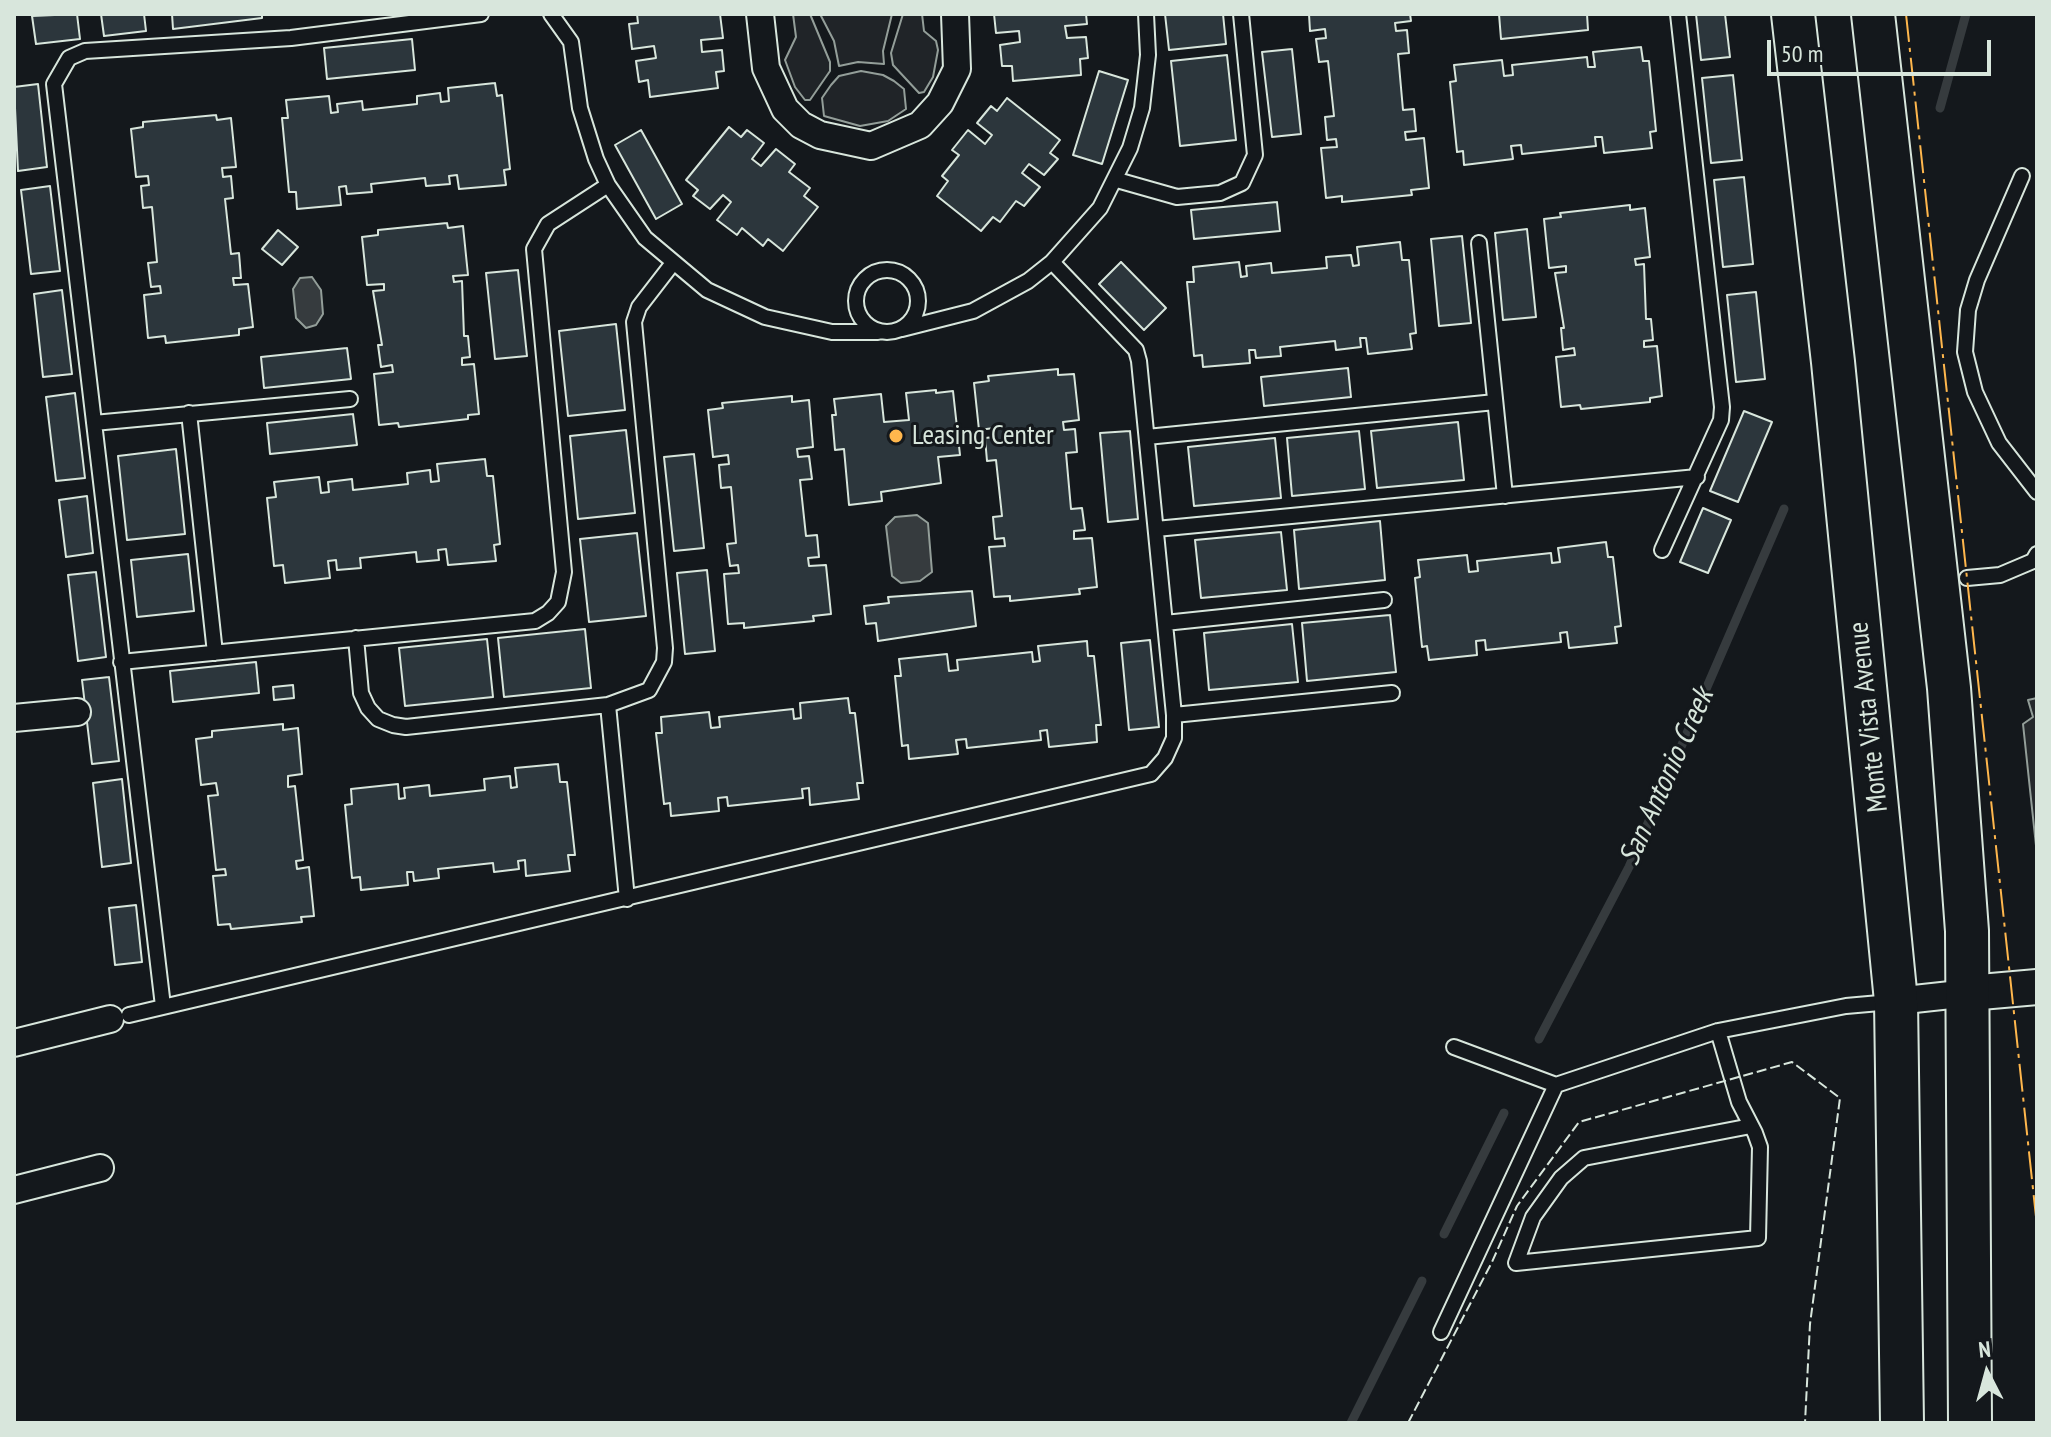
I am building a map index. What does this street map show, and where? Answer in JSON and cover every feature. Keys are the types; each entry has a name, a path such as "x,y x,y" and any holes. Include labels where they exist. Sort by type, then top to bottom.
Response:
{"main road":[{"name":"Monte Vista Avenue","path":"1793,14 1833,362 1896,1001 1902,1423"},
{"path":"1873,14 1949,688 1969,993 1970,1423"}],"street":[{"path":"760,14 766,68 785,109 801,125 820,135 871,146 920,125 940,103 957,69 955,14"},
{"path":"14,718 77,712"},
{"path":"1896,1001 2037,987"},
{"path":"14,1043 119,1017"},
{"path":"14,1190 100,1168"}],"lane":[{"path":"163,1006 54,84 69,58 85,51 291,38 481,14"},
{"path":"551,14 571,42 580,108 608,185 645,238 707,290 765,317 832,332 902,329 973,311 1028,281 1052,262 1093,217 1117,180 1142,108 1148,55 1146,14"},
{"path":"1117,180 1177,197 1220,193 1242,183 1255,155 1241,14"},
{"path":"1662,550 1721,420 1722,407 1678,14"},
{"path":"2022,176 1977,280 1968,310 1965,352 1975,392 1999,443 2037,492"},
{"path":"121,662 535,621 558,602 564,572 534,249 548,224 608,185"},
{"path":"1479,243 1505,496"},
{"path":"119,1017 1151,774 1165,758 1174,738 1174,715 1136,350 1052,262"},
{"path":"356,638 361,693 378,719 393,725 406,727 608,705 649,690 664,662 634,336 639,307 673,263"},
{"path":"878,332 859,316 855,304 862,281 884,270 896,271 915,286 917,310 902,329"},
{"path":"94,423 350,399"},
{"path":"1147,437 1495,402"},
{"path":"189,413 215,653"},
{"path":"1156,529 1697,477"},
{"path":"1967,578 2000,575 2033,561 2037,554"},
{"path":"1165,623 1384,600"},
{"path":"1174,715 1392,693"},
{"path":"608,705 627,899"},
{"path":"1454,1047 1556,1085 1718,1031 1846,1006 1896,1001"},
{"path":"1718,1031 1739,1102 1751,1126 1760,1147 1758,1238 1516,1263 1533,1217 1561,1178 1584,1158 1751,1126"},
{"path":"1441,1332 1556,1085"}],"shaded area":[{"path":"793,14 810,14 830,62 830,71 810,100 805,100 795,87 785,60 796,37"},
{"path":"820,14 892,14 883,51 884,64 858,62 839,66 834,41"},
{"path":"903,14 922,14 924,31 936,41 938,50 933,77 924,92 919,93 893,65 891,53"},
{"path":"861,71 883,75 904,89 906,109 888,121 860,126 824,116 822,98 831,85 839,76"},
{"path":"312,277 321,290 323,314 316,325 306,328 296,318 293,289 300,278"},
{"path":"917,515 928,523 932,572 920,581 901,583 892,576 886,526 895,517"},
{"path":"2037,698 2037,855 2023,724 2033,717 2028,700"}],"building":[{"path":"77,14 80,39 36,44 32,16"},
{"path":"101,14 144,14 146,31 104,36"},
{"path":"172,14 262,14 262,18 173,29"},
{"path":"637,14 720,14 723,38 701,40 702,52 722,50 724,71 716,72 718,88 650,97 648,80 639,82 636,61 656,58 654,46 632,49 629,24 638,23"},
{"path":"994,14 1086,14 1087,24 1065,26 1067,38 1086,37 1088,58 1080,59 1081,75 1013,81 1012,66 1002,66 1000,45 1020,42 1019,31 996,33"},
{"path":"1165,14 1223,14 1226,44 1169,50"},
{"path":"1309,14 1410,14 1411,21 1395,23 1396,31 1407,30 1409,53 1398,54 1403,110 1414,109 1416,131 1405,132 1406,140 1424,138 1429,188 1411,190 1412,195 1342,202 1342,196 1326,198 1321,148 1337,147 1336,139 1327,140 1325,117 1334,116 1328,61 1319,62 1316,39 1326,38 1325,29 1310,31"},
{"path":"1499,14 1587,14 1588,30 1501,39"},
{"path":"1696,14 1725,14 1730,57 1701,60"},
{"path":"412,39 415,70 327,79 324,48"},
{"path":"1641,47 1643,61 1649,61 1656,131 1650,132 1652,148 1604,153 1602,137 1595,137 1596,146 1522,154 1521,145 1511,146 1513,159 1464,165 1463,151 1457,152 1450,82 1456,81 1454,65 1502,60 1504,76 1513,75 1512,65 1587,57 1588,67 1595,67 1593,52"},
{"path":"1292,49 1301,134 1272,137 1262,52"},
{"path":"1227,55 1236,140 1180,146 1171,61"},
{"path":"1099,71 1128,80 1102,164 1073,155"},
{"path":"1733,75 1742,160 1711,163 1702,78"},
{"path":"495,83 497,96 502,95 510,169 504,170 506,185 459,189 457,175 449,176 450,184 426,186 425,178 371,184 372,192 347,194 346,186 339,187 341,205 297,209 296,192 289,192 282,118 288,118 286,100 329,96 331,113 338,112 337,104 362,101 363,110 417,104 417,96 440,93 441,102 449,101 448,88"},
{"path":"38,84 47,167 18,171 14,87"},
{"path":"1007,98 1060,140 1050,153 1058,159 1044,175 1029,164 1022,173 1040,187 1024,206 1016,201 1000,222 993,217 981,231 937,196 948,181 942,176 959,155 952,150 968,130 985,144 992,135 977,123 991,106 997,111"},
{"path":"216,115 217,120 231,118 236,167 222,168 223,177 231,176 233,198 225,199 231,254 239,253 241,278 233,278 234,285 248,284 253,327 239,329 239,335 166,343 165,336 148,338 144,295 161,293 160,286 151,287 148,263 157,262 152,207 143,208 141,186 149,185 148,176 136,177 131,129 143,127 143,122"},
{"path":"729,127 741,137 747,130 764,143 752,159 761,166 776,149 795,164 789,172 810,188 804,196 818,207 783,251 768,239 763,246 742,228 737,235 717,220 731,202 723,195 710,209 693,196 698,190 686,180"},
{"path":"641,130 682,204 656,219 615,145"},
{"path":"1744,177 1753,264 1723,267 1714,180"},
{"path":"50,186 60,271 31,274 21,190"},
{"path":"1277,202 1280,231 1194,239 1191,210"},
{"path":"1630,205 1630,210 1645,208 1650,257 1635,259 1636,265 1644,264 1646,319 1651,319 1653,340 1644,341 1644,347 1657,346 1662,396 1650,398 1650,402 1581,409 1580,405 1561,407 1556,357 1575,355 1574,348 1563,350 1561,328 1564,328 1555,273 1566,272 1566,266 1549,268 1544,219 1561,217 1560,213"},
{"path":"447,223 448,228 463,226 468,275 453,276 454,282 462,281 464,336 468,336 470,357 462,358 462,365 474,364 479,414 468,415 468,419 399,427 398,423 379,425 374,374 393,372 392,365 381,367 378,345 382,345 373,291 384,290 384,284 367,285 362,237 378,235 378,230"},
{"path":"1527,229 1536,317 1503,320 1495,233"},
{"path":"278,230 298,247 282,265 262,249"},
{"path":"1462,236 1471,323 1439,326 1431,239"},
{"path":"1400,242 1402,260 1409,260 1416,333 1410,334 1412,349 1368,354 1366,338 1360,338 1361,347 1336,350 1335,341 1280,347 1281,356 1256,358 1255,350 1249,350 1250,363 1203,367 1202,355 1194,356 1187,282 1194,282 1193,267 1239,262 1241,277 1247,276 1246,266 1271,263 1272,273 1327,268 1326,257 1351,255 1353,266 1359,265 1357,247"},
{"path":"1121,262 1166,308 1144,330 1099,284"},
{"path":"518,270 527,356 495,359 486,273"},
{"path":"62,290 72,374 43,377 34,294"},
{"path":"1756,292 1765,379 1736,382 1727,295"},
{"path":"616,324 625,410 568,416 559,331"},
{"path":"347,348 351,379 264,388 261,357"},
{"path":"1348,368 1351,397 1264,406 1261,377"},
{"path":"1058,369 1058,375 1074,374 1079,420 1063,422 1064,430 1075,429 1077,452 1066,453 1071,509 1082,508 1085,530 1074,531 1074,539 1092,538 1097,587 1079,589 1080,594 1010,601 1010,596 994,597 989,547 1005,546 1004,538 995,539 993,517 1002,516 996,460 987,461 985,438 994,437 994,428 979,430 974,383 989,381 988,376"},
{"name":"Leasing Center","path":"936,390 936,393 953,391 960,455 938,457 941,483 881,492 882,501 849,505 844,449 835,450 834,399 881,394 884,422 909,420 906,393"},
{"path":"75,393 85,478 56,481 46,397"},
{"path":"792,396 792,402 809,400 813,447 797,449 798,457 809,456 812,479 800,480 806,536 817,535 819,557 808,558 809,566 826,565 831,614 813,616 814,621 744,628 744,623 728,624 724,574 739,573 738,565 730,566 727,544 736,543 731,487 721,488 719,465 729,464 728,455 713,457 708,410 723,408 722,403"},
{"path":"1744,411 1772,422 1738,502 1710,491"},
{"path":"353,414 357,445 270,454 267,423"},
{"path":"1458,422 1464,480 1377,488 1371,431"},
{"path":"626,430 635,513 578,519 570,436"},
{"path":"1130,431 1138,519 1108,522 1100,433"},
{"path":"1359,431 1365,489 1292,496 1287,438"},
{"path":"1275,438 1281,498 1194,506 1188,447"},
{"path":"176,449 185,534 127,540 118,456"},
{"path":"694,454 704,548 674,551 664,457"},
{"path":"485,459 487,476 493,476 500,544 494,545 496,561 448,565 446,549 438,550 439,560 417,562 416,552 360,558 361,568 337,570 336,560 328,561 330,578 285,583 283,565 274,566 267,498 276,497 274,482 319,477 321,493 329,492 328,482 352,479 353,490 408,484 407,473 430,470 431,482 439,481 437,464"},
{"path":"87,496 93,553 66,557 59,500"},
{"path":"1703,508 1731,520 1708,573 1680,562"},
{"path":"1380,521 1385,580 1299,589 1294,530"},
{"path":"1281,532 1287,590 1201,598 1195,540"},
{"path":"637,533 646,616 589,622 580,539"},
{"path":"1606,542 1608,557 1613,557 1621,626 1615,627 1617,643 1569,648 1567,632 1560,633 1561,642 1486,650 1485,640 1476,641 1477,655 1429,660 1427,646 1422,647 1415,578 1420,577 1418,560 1467,555 1469,572 1478,571 1477,561 1551,553 1552,563 1560,562 1558,548"},
{"path":"188,554 194,611 137,617 131,560"},
{"path":"707,570 715,651 685,654 677,573"},
{"path":"96,572 106,657 78,661 68,575"},
{"path":"972,591 976,626 878,641 876,623 866,624 864,606 889,603 888,597"},
{"path":"1390,615 1396,672 1307,681 1302,623"},
{"path":"1292,624 1298,682 1209,690 1204,633"},
{"path":"585,629 591,688 504,697 498,638"},
{"path":"487,639 493,697 405,706 399,648"},
{"path":"1150,640 1159,727 1129,730 1121,643"},
{"path":"1087,641 1088,656 1094,656 1101,725 1096,725 1097,742 1049,747 1047,730 1040,731 1041,740 967,748 966,739 956,740 958,754 909,759 908,745 902,746 895,676 901,676 899,659 947,654 949,671 958,670 957,660 1032,652 1033,662 1040,661 1038,646"},
{"path":"256,662 259,693 173,702 170,671"},
{"path":"109,677 119,761 92,764 82,680"},
{"path":"293,685 294,698 274,700 273,687"},
{"path":"848,698 850,713 855,713 863,783 857,783 859,799 810,805 809,788 802,789 803,798 728,806 727,797 718,798 719,811 671,816 670,803 664,804 656,733 662,733 661,717 709,712 711,728 720,727 719,717 793,709 794,719 801,718 800,703"},
{"path":"283,724 283,730 298,728 302,774 288,776 288,787 295,786 303,860 296,861 297,869 309,867 314,916 301,917 302,922 231,929 230,924 218,925 213,876 226,875 225,869 216,870 208,796 218,795 216,783 201,785 196,739 212,737 212,731"},
{"path":"558,764 560,782 567,782 575,855 568,855 570,871 526,876 525,860 518,861 519,869 494,872 493,863 438,869 439,878 414,881 413,872 407,872 408,885 361,890 360,877 352,878 345,805 352,804 351,789 398,784 399,799 405,798 404,788 429,785 430,796 485,790 484,779 510,776 511,788 517,787 515,768"},
{"path":"122,779 131,863 102,867 93,783"},
{"path":"136,905 142,962 115,965 109,908"}],"waterway":[{"name":"San Antonio Creek","path":"1940,108 1966,14"},
{"name":"San Antonio Creek","path":"1539,1039 1629,867 1784,509"},
{"name":"San Antonio Creek","path":"1444,1234 1504,1113"},
{"name":"San Antonio Creek","path":"1351,1423 1422,1281"}],"fence":[{"path":"1408,1423 1492,1262 1517,1206 1579,1122 1792,1062 1840,1098 1810,1324 1805,1423"}],"power":[{"path":"1906,14 2037,1226"}],"place":[{"name":"Leasing Center","path":"896,436"}]}
